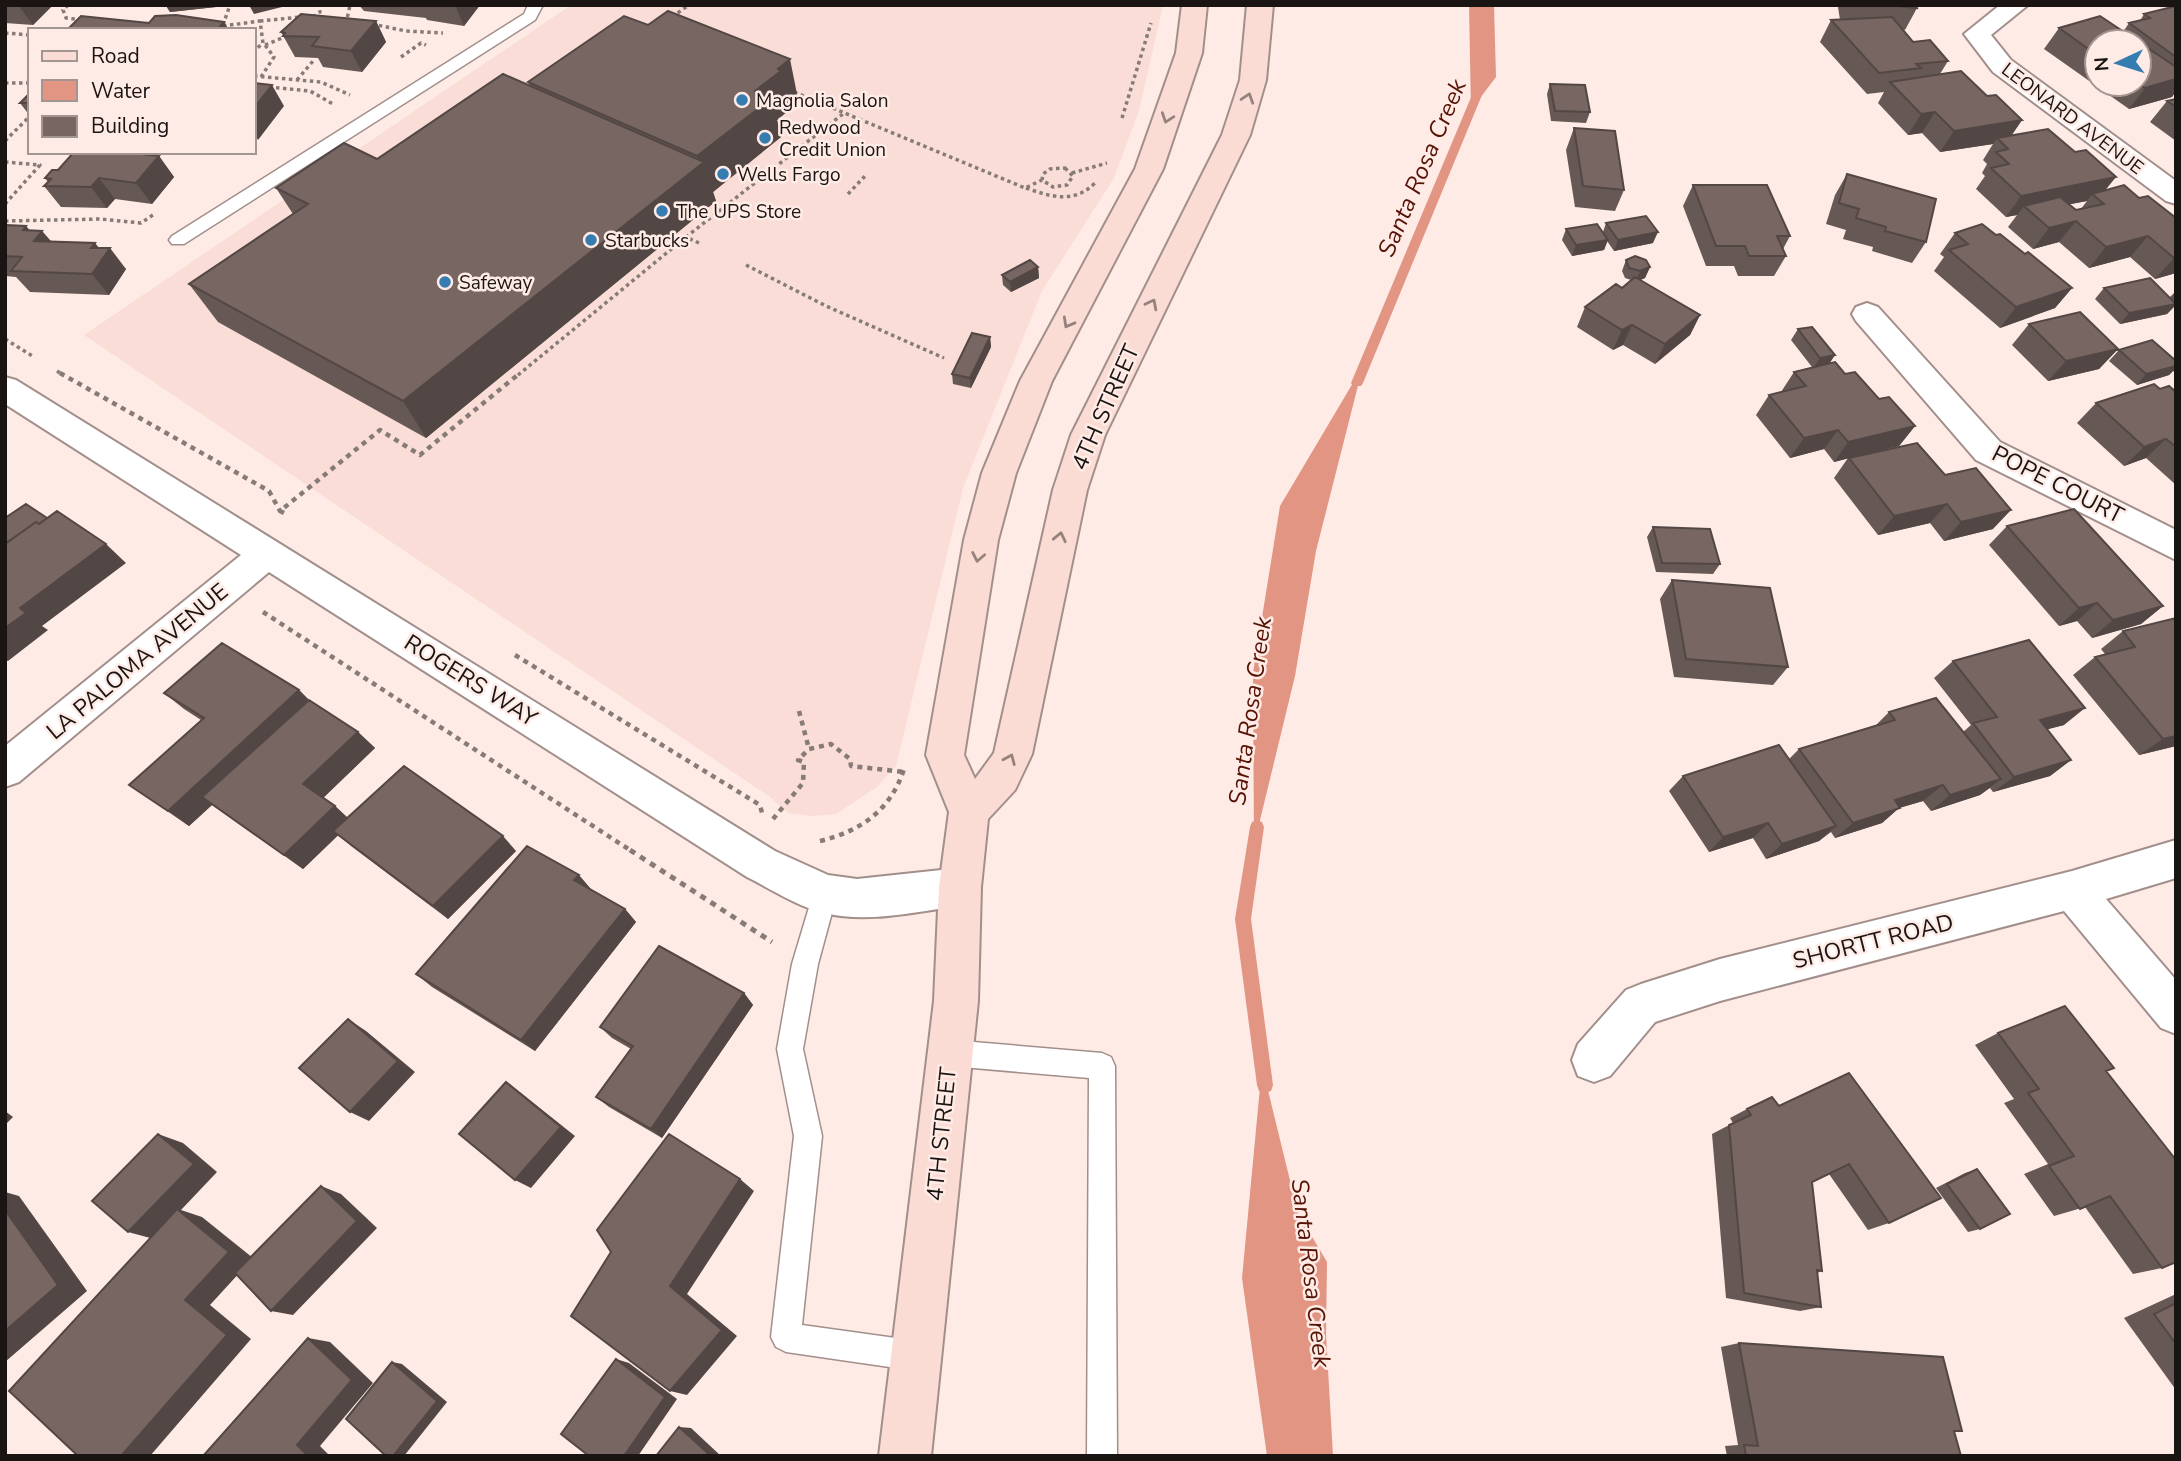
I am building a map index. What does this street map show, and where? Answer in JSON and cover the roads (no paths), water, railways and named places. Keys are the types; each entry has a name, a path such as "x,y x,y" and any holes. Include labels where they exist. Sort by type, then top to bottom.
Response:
{"main road":[{"name":"4TH STREET","path":"905,1456 956,1001 960,887 968,812 945,755 981,540 999,473 1036,381 1149,169 1189,53 1195,5"},
{"name":"4TH STREET","path":"968,812 1001,778 1013,754 1070,490 1088,435 1236,135 1253,80 1260,5"}],"street":[{"name":"LEONARD AVENUE","path":"2016,5 1977,34 2002,66 2176,195"},
{"name":"POPE COURT","path":"1867,314 1988,451 2176,546"},
{"name":"ROGERS WAY","path":"5,388 761,864 825,894 857,898 960,887"},
{"name":"LA PALOMA AVENUE","path":"5,770 269,552"},
{"name":"SHORTT ROAD","path":"1594,1059 1641,1005 1720,980 2072,890 2176,859"},
{"path":"2072,890 2176,1013"}],"lane":[{"path":"178,240 530,16 536,5"},
{"path":"825,894 805,964 790,1049 808,1136 786,1337 917,1356"},
{"path":"950,1053 1102,1066 1102,1456"}],"water":[{"path":"1469,5 1494,5 1496,77 1471,110"},
{"path":"1363,366 1316,551 1295,676 1254,845 1253,673 1280,506"},
{"path":"1262,1066 1298,1213 1327,1262 1326,1334 1333,1456 1267,1456 1242,1278"}],"waterway":[{"name":"Santa Rosa Creek","path":"1357,383 1477,95"},
{"name":"Santa Rosa Creek","path":"1257,827 1243,919 1265,1085"}],"place":[{"name":"Magnolia Salon","path":"742,100"},
{"name":"Redwood Credit Union","path":"765,138"},
{"name":"Wells Fargo","path":"723,174"},
{"name":"The UPS Store","path":"662,211"},
{"name":"Starbucks","path":"591,240"},
{"name":"Safeway","path":"445,282"}]}
